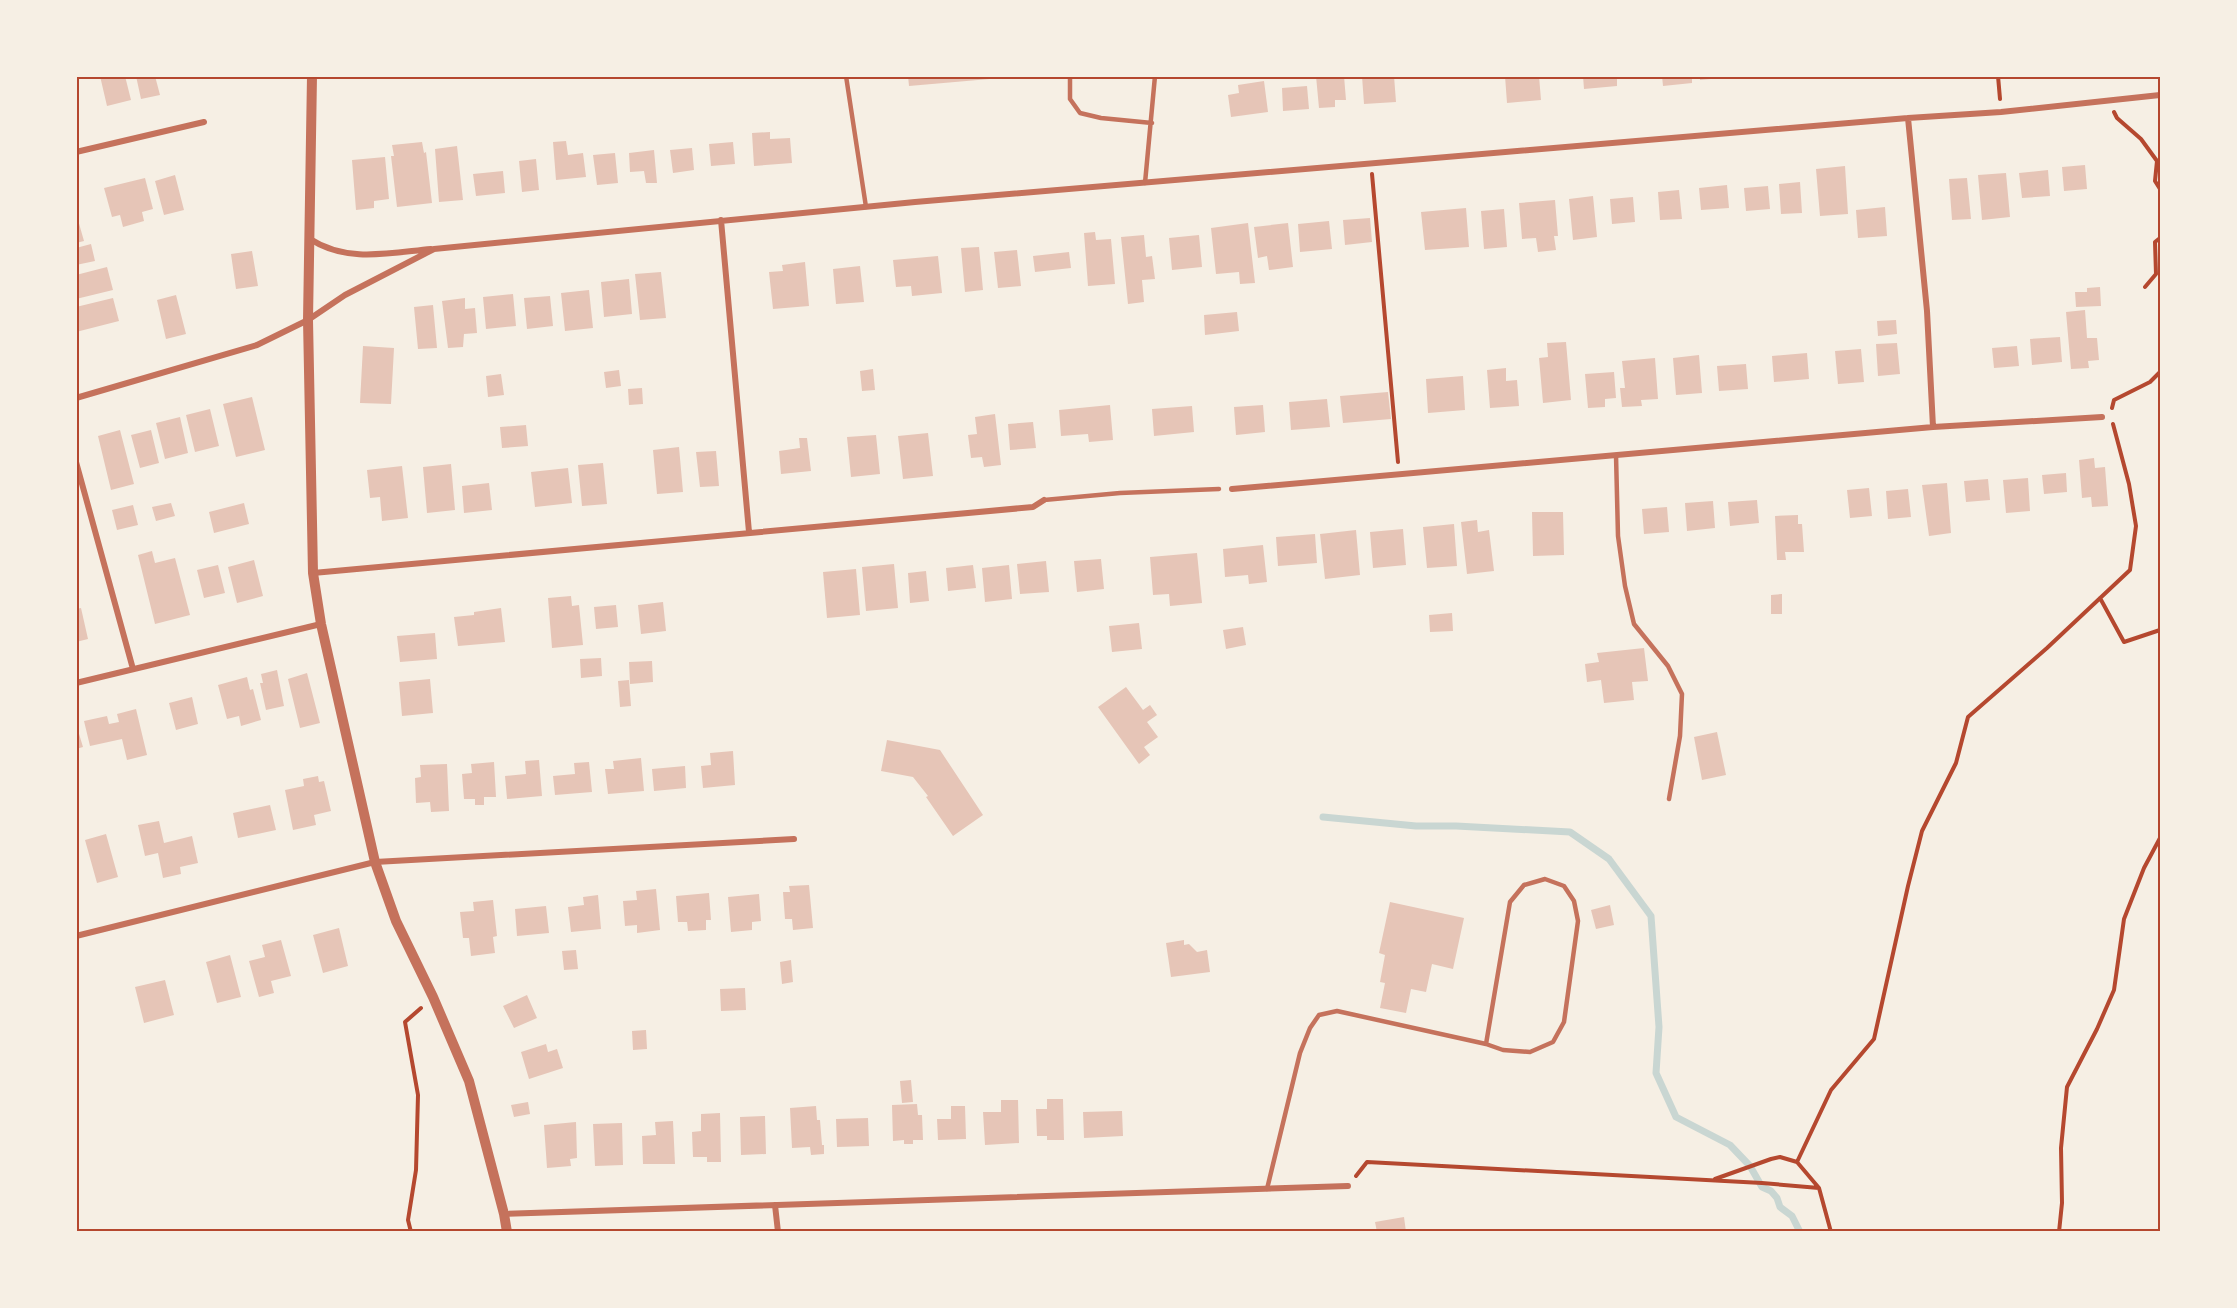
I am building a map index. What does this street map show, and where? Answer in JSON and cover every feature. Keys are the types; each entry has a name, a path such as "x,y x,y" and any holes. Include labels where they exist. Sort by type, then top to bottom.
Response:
{"street":[{"path":"312,76 308,320 313,573 321,624 375,862 396,921 433,997 469,1082 507,1232"},
{"path":"309,239 325,249 363,256 866,207 2001,112 2160,96"},
{"path":"1908,118 1927,311 1933,427"},
{"path":"76,152 204,122"},
{"path":"721,220 749,532"},
{"path":"76,398 257,345 308,320 345,295 434,249"},
{"path":"1232,489 1933,427 2102,417"},
{"path":"76,462 133,669"},
{"path":"313,573 1033,507 1044,500"},
{"path":"76,683 321,624"},
{"path":"76,936 375,862 794,839"},
{"path":"504,1214 1348,1186"},
{"path":"775,1205 778,1232"}],"lane":[{"path":"846,76 866,207"},
{"path":"1070,76 1070,99 1080,113 1101,118 1152,123"},
{"path":"1145,183 1155,76"},
{"path":"1616,455 1618,536 1625,586 1634,624 1668,666 1682,694 1680,736 1669,799"},
{"path":"1044,500 1120,493 1219,489"},
{"path":"1267,1189 1300,1053 1310,1028 1319,1015 1337,1011 1486,1044 1503,1050 1530,1052 1553,1042 1564,1022 1578,921 1574,901 1564,886 1545,879 1524,885 1510,902 1486,1044"}],"path":[{"path":"1998,76 2001,112"},
{"path":"2114,113 2116,118 2141,139 2157,161 2155,181 2160,189"},
{"path":"2154,157 2160,156"},
{"path":"1373,183 1399,475"},
{"path":"2145,287 2156,274 2155,242 2160,238"},
{"path":"1797,1161 1831,1090 1874,1039 1908,886 1923,831 1956,763 1968,717 2047,648 2130,570 2136,526 2129,484 2110,416 2114,400 2150,382 2160,372"},
{"path":"2100,598 2124,642 2160,630"},
{"path":"2059,1232 2062,1203 2061,1148 2067,1088 2114,990 2124,919 2144,868 2160,838"},
{"path":"411,1232 408,1220 416,1170 418,1095 405,1022 433,997"},
{"path":"1711,1180 1780,1157 1797,1161 1819,1188 1831,1232"},
{"path":"1348,1186 1367,1162 1819,1188"}],"building":[{"path":"100,76 125,76 131,100 107,106"},
{"path":"136,76 155,76 160,95 141,99"},
{"path":"908,76 1001,76 1001,78 909,86"},
{"path":"1316,76 1344,76 1346,100 1335,100 1335,107 1319,108"},
{"path":"1362,76 1394,76 1396,102 1364,104"},
{"path":"1505,76 1539,76 1541,100 1507,103"},
{"path":"1583,76 1631,76 1631,78 1617,79 1617,86 1584,89"},
{"path":"1662,76 1692,76 1692,83 1663,86"},
{"path":"1700,76 1722,76 1722,78 1700,80"},
{"path":"1264,81 1268,112 1231,117 1228,95 1239,93 1238,85"},
{"path":"1307,86 1309,109 1283,111 1282,88"},
{"path":"770,132 770,139 790,138 792,163 754,166 752,133"},
{"path":"566,141 568,155 583,153 586,177 556,180 553,142"},
{"path":"422,142 424,153 426,152 432,203 397,207 391,156 394,156 392,145"},
{"path":"733,142 735,164 711,166 709,144"},
{"path":"457,146 463,200 439,202 435,149"},
{"path":"692,148 694,170 673,173 670,150"},
{"path":"654,150 657,183 646,183 644,171 630,172 629,153"},
{"path":"615,153 618,183 597,185 593,155"},
{"path":"385,157 389,199 374,201 374,208 356,210 352,160"},
{"path":"536,159 539,190 522,192 519,161"},
{"path":"2085,165 2087,189 2064,191 2062,167"},
{"path":"1845,166 1848,214 1820,216 1816,169"},
{"path":"2048,170 2050,196 2022,198 2019,173"},
{"path":"503,171 505,193 476,196 473,174"},
{"path":"2006,173 2010,217 1982,220 1978,175"},
{"path":"175,175 184,210 164,215 155,181"},
{"path":"145,178 153,209 142,212 144,221 123,227 120,215 112,217 104,188"},
{"path":"1967,178 1971,219 1952,220 1949,179"},
{"path":"1800,182 1802,213 1781,214 1779,184"},
{"path":"1727,185 1729,208 1701,210 1699,188"},
{"path":"1768,186 1770,209 1746,211 1744,188"},
{"path":"1679,190 1682,219 1660,220 1658,192"},
{"path":"1593,196 1597,237 1573,240 1569,199"},
{"path":"1633,197 1635,222 1612,224 1610,199"},
{"path":"1555,200 1558,236 1554,236 1556,250 1538,252 1536,238 1522,239 1519,203"},
{"path":"1885,207 1887,236 1858,238 1856,210"},
{"path":"1466,208 1469,247 1425,250 1421,212"},
{"path":"1504,209 1507,247 1484,249 1481,211"},
{"path":"76,213 84,241 76,243"},
{"path":"1370,218 1372,242 1345,245 1343,220"},
{"path":"1329,221 1332,249 1300,252 1298,224"},
{"path":"1248,223 1255,283 1240,284 1239,272 1216,274 1211,228"},
{"path":"1288,223 1293,267 1269,270 1267,256 1258,258 1254,227"},
{"path":"1095,232 1096,240 1111,239 1115,284 1088,286 1084,233"},
{"path":"1144,235 1146,257 1152,256 1155,279 1142,280 1144,302 1128,304 1121,237"},
{"path":"1199,235 1202,267 1172,270 1169,238"},
{"path":"91,244 95,261 76,265 76,248"},
{"path":"979,247 983,290 965,292 961,248"},
{"path":"1017,250 1021,286 998,288 994,252"},
{"path":"252,251 258,286 236,289 231,254"},
{"path":"1069,252 1071,268 1035,272 1033,256"},
{"path":"938,256 942,293 912,296 911,286 896,287 893,260"},
{"path":"805,262 809,306 773,309 769,272 783,271 782,265"},
{"path":"860,266 864,302 836,304 833,269"},
{"path":"107,267 113,290 76,299 76,275"},
{"path":"661,272 666,318 640,320 635,274"},
{"path":"629,279 632,314 604,317 601,282"},
{"path":"2100,287 2101,306 2076,307 2075,292 2087,292 2087,288"},
{"path":"589,290 593,328 565,331 561,293"},
{"path":"513,294 516,326 486,329 483,297"},
{"path":"176,295 186,334 166,339 157,300"},
{"path":"550,296 553,326 527,329 524,298"},
{"path":"113,298 119,321 76,332 76,307"},
{"path":"465,298 465,309 475,308 477,333 464,334 463,347 448,348 442,301"},
{"path":"433,305 437,348 418,349 414,307"},
{"path":"2085,310 2087,338 2097,338 2099,360 2088,361 2089,368 2071,369 2066,312"},
{"path":"1237,312 1239,331 1205,335 1204,315"},
{"path":"1896,320 1897,334 1878,336 1877,321"},
{"path":"2060,337 2062,362 2032,365 2030,339"},
{"path":"1566,342 1571,400 1543,403 1539,358 1548,357 1547,343"},
{"path":"1897,343 1900,374 1878,376 1876,344"},
{"path":"363,346 394,348 391,404 360,403"},
{"path":"2017,346 2019,366 1994,368 1992,348"},
{"path":"1861,349 1864,382 1838,384 1835,351"},
{"path":"1807,353 1809,379 1774,382 1772,356"},
{"path":"1699,355 1702,393 1676,395 1673,358"},
{"path":"1655,358 1658,399 1641,400 1642,406 1622,407 1620,388 1625,388 1622,361"},
{"path":"1746,364 1748,389 1719,391 1717,366"},
{"path":"1506,368 1506,381 1517,380 1519,406 1490,408 1487,370"},
{"path":"873,369 875,390 862,391 860,371"},
{"path":"619,370 621,386 606,388 604,372"},
{"path":"1614,372 1616,398 1605,399 1605,407 1588,408 1585,374"},
{"path":"501,374 504,395 488,397 486,376"},
{"path":"1463,376 1465,410 1428,413 1426,379"},
{"path":"642,388 643,404 629,405 628,389"},
{"path":"1388,392 1391,419 1343,423 1340,396"},
{"path":"252,397 265,450 236,457 223,404"},
{"path":"1327,399 1330,427 1291,430 1289,402"},
{"path":"1110,405 1113,440 1089,442 1088,434 1061,436 1059,410"},
{"path":"1263,405 1265,432 1236,435 1234,407"},
{"path":"1192,406 1194,432 1154,436 1152,409"},
{"path":"210,409 219,446 195,452 186,415"},
{"path":"995,414 1001,465 984,467 982,457 971,458 968,435 977,434 975,417"},
{"path":"180,417 188,453 165,459 156,423"},
{"path":"1033,422 1036,448 1010,450 1008,424"},
{"path":"526,425 528,446 502,448 500,427"},
{"path":"120,430 134,484 111,490 98,436"},
{"path":"151,430 159,463 140,468 131,435"},
{"path":"928,433 933,476 903,479 898,436"},
{"path":"876,435 880,474 851,477 847,437"},
{"path":"799,438 807,438 811,471 781,474 779,451 800,448"},
{"path":"679,447 683,492 657,494 653,450"},
{"path":"716,451 719,486 700,487 696,452"},
{"path":"2094,458 2095,468 2105,467 2108,506 2092,507 2091,497 2082,498 2079,460"},
{"path":"603,463 607,504 582,506 578,465"},
{"path":"451,464 455,510 427,513 423,467"},
{"path":"402,466 408,518 382,521 380,497 370,498 367,470"},
{"path":"568,468 572,503 535,507 531,472"},
{"path":"2066,473 2067,492 2044,494 2042,475"},
{"path":"2028,478 2030,511 2006,513 2003,480"},
{"path":"1988,479 1990,500 1966,502 1964,481"},
{"path":"489,483 492,510 464,513 462,486"},
{"path":"1947,483 1951,533 1929,536 1922,485"},
{"path":"1869,488 1872,516 1850,518 1847,490"},
{"path":"1908,489 1911,517 1888,519 1886,491"},
{"path":"1757,500 1759,523 1730,526 1728,502"},
{"path":"1713,501 1715,528 1687,531 1685,503"},
{"path":"171,503 175,516 156,521 152,507"},
{"path":"244,503 249,524 214,533 209,512"},
{"path":"133,505 138,525 117,530 112,510"},
{"path":"1667,507 1669,532 1644,534 1642,509"},
{"path":"1532,512 1563,512 1564,555 1533,556"},
{"path":"1798,515 1798,524 1802,524 1804,552 1785,552 1786,560 1777,560 1775,516"},
{"path":"1477,520 1478,532 1489,530 1494,571 1467,574 1461,522"},
{"path":"1454,524 1457,566 1427,568 1423,527"},
{"path":"1403,529 1406,565 1373,568 1370,532"},
{"path":"1356,530 1360,575 1325,579 1320,534"},
{"path":"1315,534 1317,563 1278,566 1276,537"},
{"path":"1263,545 1267,582 1249,584 1248,575 1225,577 1223,549"},
{"path":"152,551 155,563 175,558 190,615 155,624 138,555"},
{"path":"1197,553 1202,603 1170,606 1169,594 1153,595 1150,557"},
{"path":"1101,559 1104,589 1077,592 1074,561"},
{"path":"254,560 263,596 237,603 228,567"},
{"path":"1046,561 1049,592 1020,594 1017,564"},
{"path":"894,564 898,608 866,611 862,567"},
{"path":"218,565 225,593 204,598 197,570"},
{"path":"973,565 976,588 948,591 946,568"},
{"path":"1009,565 1012,599 985,602 982,568"},
{"path":"856,569 860,615 827,618 823,572"},
{"path":"926,571 929,601 910,603 908,573"},
{"path":"1782,594 1782,614 1771,614 1771,595"},
{"path":"571,596 572,606 579,605 583,645 552,648 548,598"},
{"path":"663,602 666,631 641,634 638,605"},
{"path":"616,605 618,627 596,629 594,607"},
{"path":"81,608 88,639 76,642 76,609"},
{"path":"501,608 505,642 458,646 454,617"},
{"path":"1452,613 1453,631 1430,632 1429,615"},
{"path":"1139,623 1142,649 1112,652 1109,626"},
{"path":"1243,627 1246,645 1226,649 1223,630"},
{"path":"435,633 437,659 400,662 397,636"},
{"path":"1644,648 1648,681 1632,682 1634,700 1604,703 1601,680 1587,682 1585,664 1599,662 1597,653"},
{"path":"601,658 602,676 581,678 580,659"},
{"path":"652,661 653,682 630,684 629,662"},
{"path":"277,670 284,706 266,710 260,683 263,683 261,674"},
{"path":"307,673 320,723 300,728 288,679"},
{"path":"247,677 250,690 253,689 261,720 241,726 239,716 227,719 218,685"},
{"path":"430,679 433,713 402,716 399,682"},
{"path":"629,680 631,706 620,707 618,681"},
{"path":"1126,687 1143,710 1150,705 1157,715 1147,722 1158,737 1144,747 1150,755 1139,764 1098,707"},
{"path":"192,697 198,724 176,730 169,703"},
{"path":"136,709 147,755 127,760 122,739 90,746 84,721 107,716 109,724 119,722 117,714"},
{"path":"76,724 83,747 76,749"},
{"path":"1717,732 1726,775 1702,780 1694,737"},
{"path":"887,740 940,750 983,815 953,836 913,777 881,771"},
{"path":"733,751 735,785 703,788 701,766 711,765 710,753"},
{"path":"641,758 644,791 608,794 605,769 614,769 613,761"},
{"path":"539,760 542,796 507,799 505,776 526,774 525,761"},
{"path":"494,762 496,797 484,797 484,805 475,805 475,799 464,799 462,774 472,773 471,764"},
{"path":"589,762 592,792 555,795 553,776 575,774 574,763"},
{"path":"447,764 449,811 431,812 430,802 416,803 415,778 421,777 420,765"},
{"path":"685,766 686,788 654,791 652,769"},
{"path":"318,776 319,782 324,781 331,811 314,815 316,825 293,830 285,790 304,786 303,779"},
{"path":"270,805 276,830 238,838 233,813"},
{"path":"159,821 164,843 192,836 198,863 180,867 181,874 163,878 158,853 145,856 138,825"},
{"path":"106,834 118,877 97,883 85,840"},
{"path":"809,885 813,928 793,930 792,919 785,919 783,892 790,892 789,886"},
{"path":"656,889 660,930 637,933 637,925 625,926 623,901 637,900 636,891"},
{"path":"709,893 711,920 706,920 706,930 688,931 687,922 678,922 676,896"},
{"path":"759,894 761,921 752,922 752,930 731,932 728,897"},
{"path":"598,895 601,929 571,932 568,907 584,905 583,897"},
{"path":"493,900 497,936 493,937 495,953 471,956 469,938 463,938 460,912 474,911 473,902"},
{"path":"1390,902 1464,918 1453,969 1432,964 1426,992 1411,989 1406,1013 1380,1008 1385,983 1380,982 1385,955 1379,953"},
{"path":"1610,905 1614,925 1596,929 1591,910"},
{"path":"546,906 549,933 517,936 515,909"},
{"path":"339,928 348,966 323,973 313,935"},
{"path":"281,940 291,976 271,981 274,993 259,997 249,961 265,957 262,945"},
{"path":"1184,940 1184,945 1189,944 1197,952 1207,950 1210,972 1171,977 1166,943"},
{"path":"576,950 578,969 564,970 562,951"},
{"path":"230,955 241,997 217,1003 206,962"},
{"path":"791,960 793,982 782,984 780,962"},
{"path":"165,980 174,1015 144,1023 135,987"},
{"path":"745,988 746,1010 721,1011 720,989"},
{"path":"527,995 537,1018 514,1028 503,1006"},
{"path":"646,1030 647,1049 633,1050 632,1031"},
{"path":"546,1044 548,1052 557,1049 563,1068 529,1079 521,1052"},
{"path":"911,1080 913,1102 902,1103 900,1081"},
{"path":"1047,1099 1063,1099 1064,1140 1047,1140 1047,1136 1037,1136 1036,1109 1047,1109"},
{"path":"1001,1100 1018,1100 1019,1143 985,1145 983,1112 1001,1112"},
{"path":"528,1102 530,1114 514,1117 511,1105"},
{"path":"917,1104 918,1115 922,1115 923,1140 913,1140 913,1144 904,1144 904,1140 893,1141 892,1105"},
{"path":"816,1106 824,1154 811,1155 810,1147 792,1148 790,1108"},
{"path":"951,1106 965,1106 966,1139 938,1140 937,1119 951,1119"},
{"path":"1122,1111 1123,1136 1084,1138 1083,1112"},
{"path":"720,1113 721,1162 707,1162 707,1157 693,1157 692,1132 701,1131 701,1114"},
{"path":"765,1116 766,1154 741,1155 740,1117"},
{"path":"868,1118 869,1146 837,1147 836,1119"},
{"path":"673,1121 675,1164 643,1164 642,1136 656,1135 655,1122"},
{"path":"576,1122 577,1158 570,1159 571,1166 547,1168 544,1125"},
{"path":"622,1123 623,1165 595,1166 593,1124"},
{"path":"1404,1217 1406,1232 1377,1232 1375,1222"}],"waterway":[{"path":"1323,817 1416,826 1570,832 1609,859 1651,916 1659,1027 1656,1073 1676,1117 1730,1145 1750,1166 1762,1187 1771,1191 1780,1207 1792,1216 1800,1232"}]}
